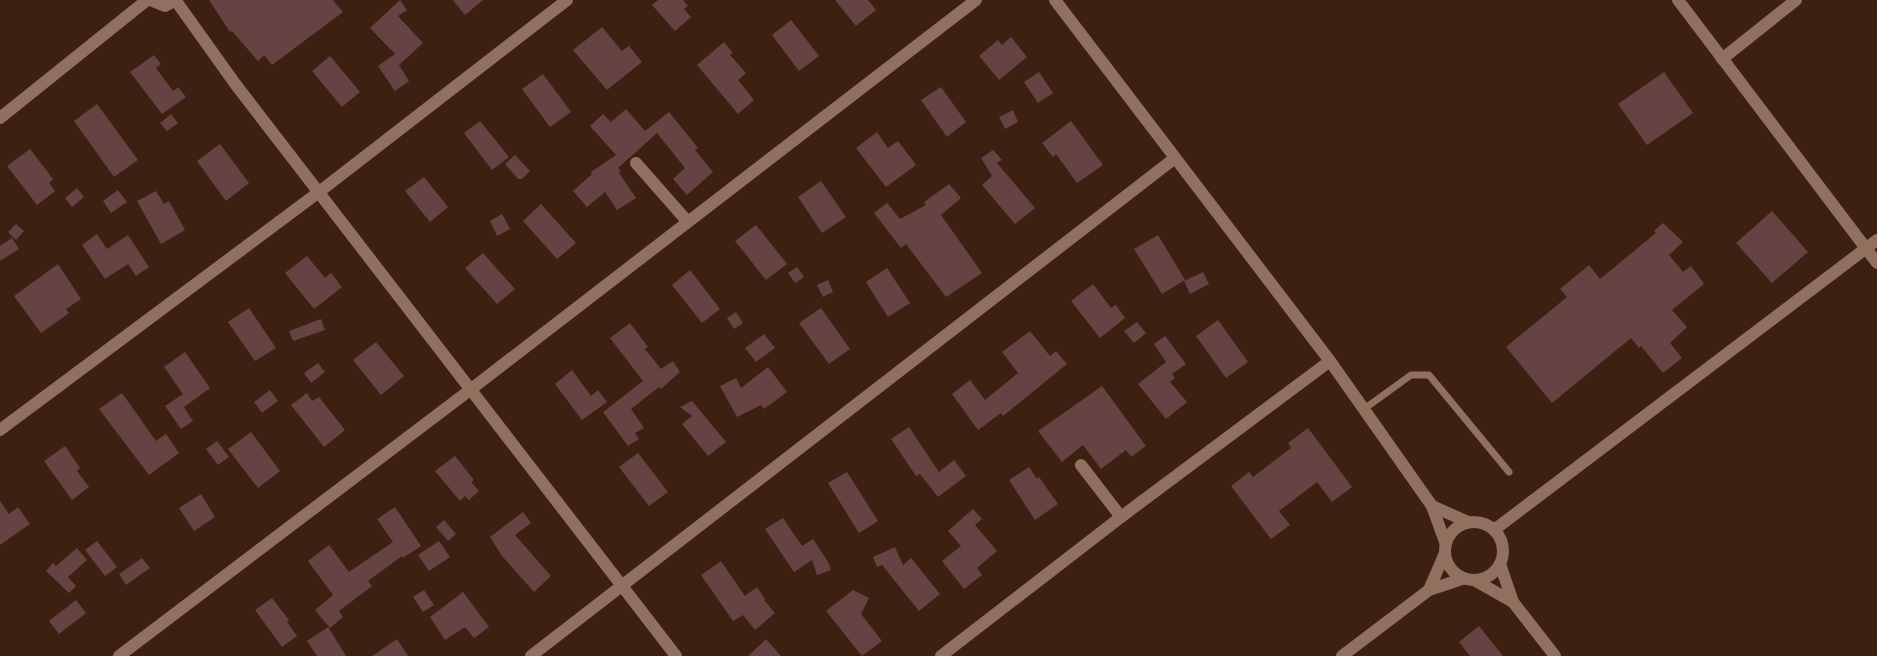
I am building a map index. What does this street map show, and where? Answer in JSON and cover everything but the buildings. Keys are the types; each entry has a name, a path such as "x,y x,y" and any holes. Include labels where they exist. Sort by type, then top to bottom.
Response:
{"street":[{"path":"0,118 149,0 165,6 176,0 236,85 676,656"},
{"path":"0,430 319,192 567,0"},
{"path":"118,656 470,390 976,0"},
{"path":"1055,0 1330,361 1364,409 1432,506 1445,549 1447,565 1462,579"},
{"path":"1678,0 1877,263"},
{"path":"1722,59 1796,0"},
{"path":"531,656 1175,158"},
{"path":"636,163 687,222"},
{"path":"1494,530 1877,240"},
{"path":"941,656 1330,361"},
{"path":"1081,465 1122,517"},
{"path":"1432,506 1468,522 1487,525 1494,530 1503,546 1500,564 1513,602 1555,656"},
{"path":"1429,590 1454,529 1468,522"},
{"path":"1476,581 1486,578 1500,564"},
{"path":"1342,656 1429,590 1462,579 1476,581 1513,602"}],"lane":[{"path":"1364,409 1411,375 1429,375 1509,472"}]}
